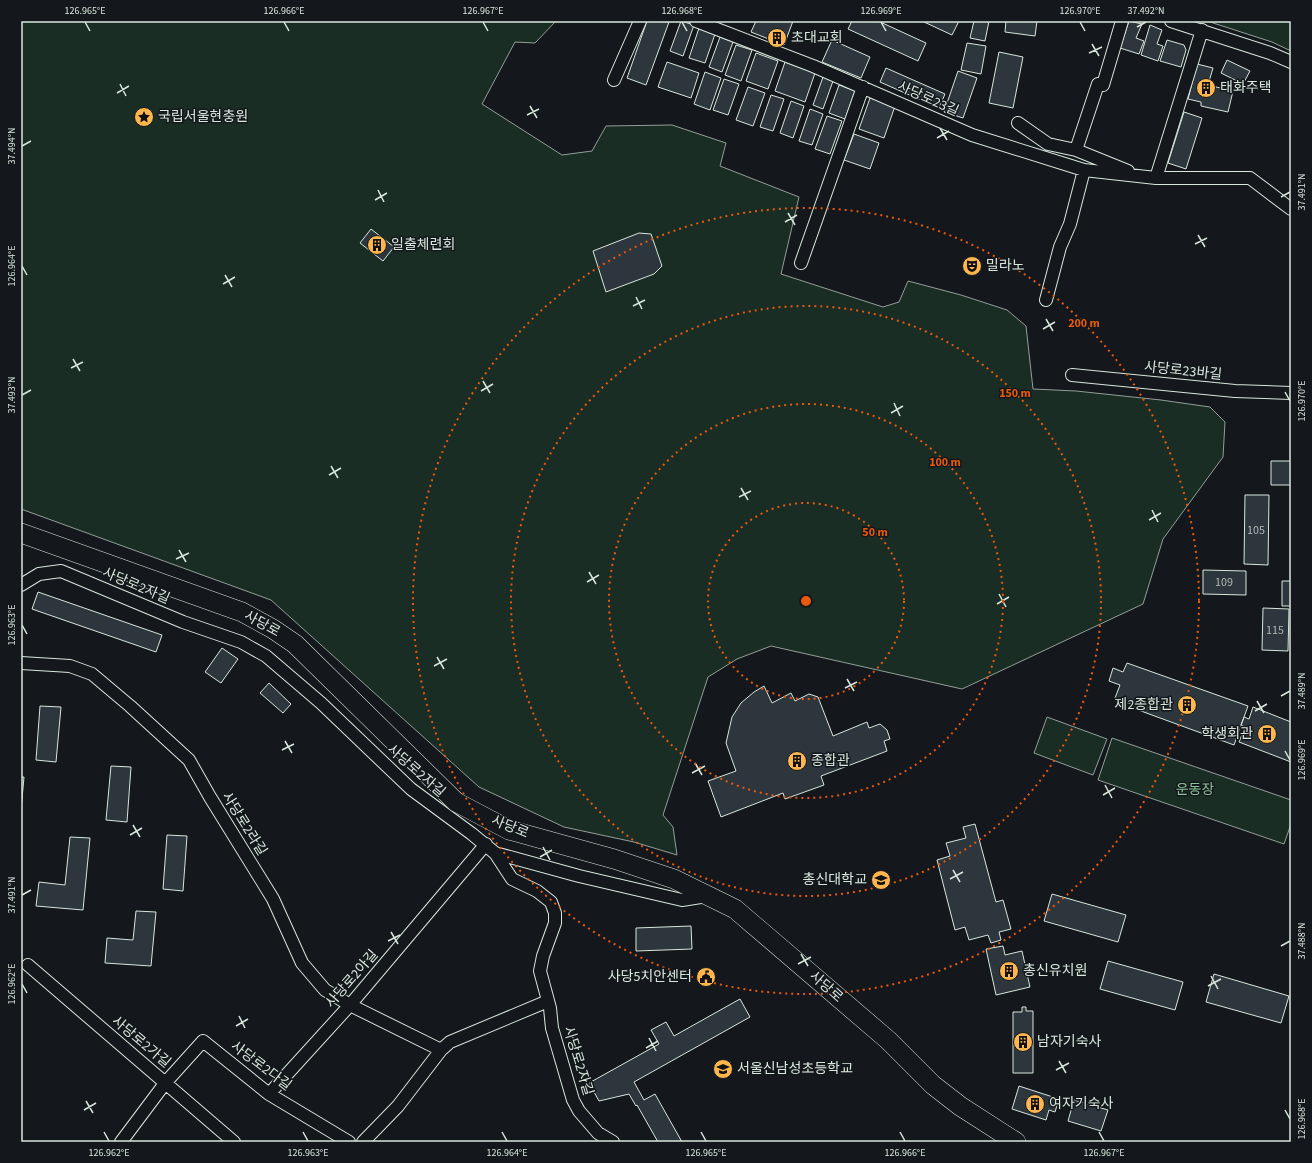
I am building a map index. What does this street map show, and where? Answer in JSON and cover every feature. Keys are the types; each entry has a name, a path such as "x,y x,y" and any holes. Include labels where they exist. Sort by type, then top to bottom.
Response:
{"main road":[{"name":"사당로","path":"22,535 242,612 273,629 295,644 456,802 509,830 614,859 674,879 735,909 888,1040 939,1089 960,1106 1016,1142"}],"street":[{"path":"614,80 640,21"},
{"name":"사당로23길","path":"696,21 863,87 972,135 1084,170 1156,178 1250,178 1291,209"},
{"path":"1076,150 1098,84 1103,85 1122,21"},
{"path":"1171,21 1270,53 1291,62"},
{"path":"1156,178 1202,30"},
{"path":"802,263 863,87"},
{"path":"1018,123 1048,144 1076,150 1142,176"},
{"path":"1046,300 1060,247 1070,224 1084,170"},
{"name":"사당로23바길","path":"1072,374 1235,391 1291,393"},
{"name":"사당로2자길","path":"21,585 39,574 61,571 184,622 241,642 266,656 282,668 321,703 410,789 490,848 512,878 537,891 552,902 555,913 555,923 543,956 540,971 548,1001 552,1028 573,1100 579,1111 598,1133 613,1142"},
{"name":"사당로2라길","path":"21,663 70,666 92,674 130,706 189,760 210,798 273,899 302,963 325,990 350,1005 441,1050"},
{"path":"490,848 579,876 682,900 710,896"},
{"name":"사당로2아길","path":"269,1094 490,848"},
{"name":"사당로2가길","path":"28,965 234,1142"},
{"path":"363,1142 398,1106 441,1050 450,1042 548,1001"},
{"name":"사당로2다길","path":"166,1082 203,1041 269,1094 349,1142"},
{"path":"121,1142 166,1082"}],"green space":[{"path":"21,21 556,21 535,43 515,42 482,104 562,155 592,151 606,126 672,125 726,143 720,166 799,197 781,274 883,307 899,302 908,281 961,295 1007,310 1026,326 1033,389 1076,391 1210,407 1225,422 1223,457 1163,539 1143,604 962,689 771,646 737,659 708,677 663,815 673,827 677,855 634,842 564,827 479,787 271,600 21,509"},
{"path":"1207,21 1291,21 1291,51 1272,42"},
{"path":"1047,717 1107,739 1093,775 1034,753"},
{"name":"운동장","path":"1112,738 1291,800 1291,824 1284,844 1098,780"}],"building":[{"path":"647,21 669,22 646,85 627,78"},
{"path":"681,21 694,25 683,56 670,51"},
{"name":"초대교회","path":"756,21 793,21 784,45 751,32"},
{"path":"852,21 878,21 926,43 918,61 848,29"},
{"path":"922,21 959,21 952,35"},
{"path":"974,21 989,21 985,41 970,38"},
{"path":"1006,21 1037,21 1035,36 1005,32"},
{"path":"1129,21 1142,24 1136,38 1144,41 1139,54 1120,48"},
{"path":"1150,25 1162,30 1157,44 1163,46 1158,61 1141,55"},
{"path":"699,28 715,34 705,63 689,58"},
{"path":"720,37 733,42 722,72 709,67"},
{"path":"832,40 870,57 861,78 822,62"},
{"path":"1167,40 1184,45 1186,50 1181,67 1160,61"},
{"path":"967,43 986,46 981,74 961,70"},
{"path":"736,45 752,50 741,81 725,75"},
{"path":"999,52 1023,57 1013,108 989,103"},
{"path":"756,53 778,61 768,89 746,81"},
{"path":"1227,60 1250,71 1243,84 1221,73"},
{"path":"667,62 699,73 691,98 658,87"},
{"path":"785,62 815,73 805,102 775,91"},
{"name":"태화주택","path":"1197,64 1213,68 1208,85 1233,91 1228,112 1201,106 1201,102 1188,99"},
{"path":"886,68 945,94 939,108 880,82"},
{"path":"958,71 977,78 963,118 944,112"},
{"path":"705,72 721,78 710,110 694,104"},
{"path":"823,77 833,81 823,109 813,105"},
{"path":"724,79 739,84 728,115 713,110"},
{"path":"839,85 855,91 845,119 829,113"},
{"path":"748,87 765,93 753,126 736,120"},
{"path":"771,95 784,99 773,131 760,127"},
{"path":"870,98 895,106 884,138 859,129"},
{"path":"791,101 804,106 793,138 780,133"},
{"path":"810,109 823,114 812,145 799,141"},
{"path":"1184,112 1202,118 1186,169 1168,163"},
{"path":"827,116 842,121 830,154 815,149"},
{"path":"854,134 879,143 870,169 844,160"},
{"name":"일출체련회","path":"371,229 394,247 383,261 360,243"},
{"path":"639,233 651,234 662,266 654,274 606,292 593,251"},
{"path":"1271,461 1291,461 1291,485 1271,485"},
{"path":"1245,495 1269,495 1268,565 1244,564"},
{"path":"1203,570 1246,571 1246,595 1203,594"},
{"path":"1282,581 1291,581 1291,606 1282,606"},
{"path":"38,592 162,635 156,652 32,609"},
{"path":"1263,608 1289,609 1288,651 1262,650"},
{"path":"222,648 238,659 221,683 205,672"},
{"name":"제2종합관","path":"1127,663 1248,706 1234,745 1130,707 1131,704 1115,698 1120,685 1109,681 1113,668 1123,672"},
{"path":"269,683 291,704 283,713 260,693"},
{"name":"종합관","path":"764,686 772,703 791,693 795,701 809,694 818,697 833,736 867,722 869,728 880,724 887,730 890,739 884,741 887,751 821,776 824,785 785,799 783,793 721,817 708,781 736,771 726,743 732,717 741,703"},
{"path":"40,706 61,707 56,762 36,760"},
{"name":"학생회관","path":"1253,707 1291,722 1291,762 1239,742 1245,727 1241,725 1244,717 1249,719"},
{"path":"111,766 131,767 127,822 106,820"},
{"path":"21,777 24,777 21,810"},
{"path":"975,824 996,902 1003,900 1011,929 999,932 1001,940 991,943 988,935 969,940 965,927 955,930 937,860 950,856 946,843 966,838 963,827"},
{"path":"167,835 187,836 183,891 163,889"},
{"path":"70,837 90,838 83,910 36,906 39,882 65,885"},
{"path":"1052,894 1126,915 1118,942 1044,921"},
{"path":"136,911 156,912 151,966 105,963 107,938 133,940"},
{"path":"691,926 692,949 636,951 636,928"},
{"name":"총신유치원","path":"1003,946 1005,955 1022,951 1030,987 996,995 986,949"},
{"path":"1108,961 1183,982 1175,1010 1100,989"},
{"path":"1214,974 1289,996 1281,1023 1206,1002"},
{"path":"740,999 750,1017 634,1082 644,1100 655,1094 682,1142 658,1142 629,1094 599,1101 589,1083 659,1044 651,1030 666,1022 674,1036"},
{"name":"남자기숙사","path":"1022,1007 1026,1007 1026,1011 1033,1011 1033,1073 1013,1073 1013,1012 1022,1012"},
{"name":"여자기숙사","path":"1019,1086 1059,1099 1055,1112 1049,1110 1046,1120 1012,1109"},
{"path":"1074,1100 1108,1110 1101,1131 1068,1121"}],"place":[{"name":"초대교회","path":"777,38"},
{"name":"태화주택","path":"1206,88"},
{"name":"국립서울현충원","path":"144,117"},
{"name":"일출체련회","path":"377,245"},
{"name":"밀라노","path":"972,266"},
{"name":"제2종합관","path":"1187,705"},
{"name":"학생회관","path":"1267,734"},
{"name":"종합관","path":"797,761"},
{"name":"총신대학교","path":"881,880"},
{"name":"총신유치원","path":"1009,971"},
{"name":"사당5치안센터","path":"706,977"},
{"name":"남자기숙사","path":"1023,1042"},
{"name":"서울신남성초등학교","path":"723,1069"},
{"name":"여자기숙사","path":"1035,1104"}]}
